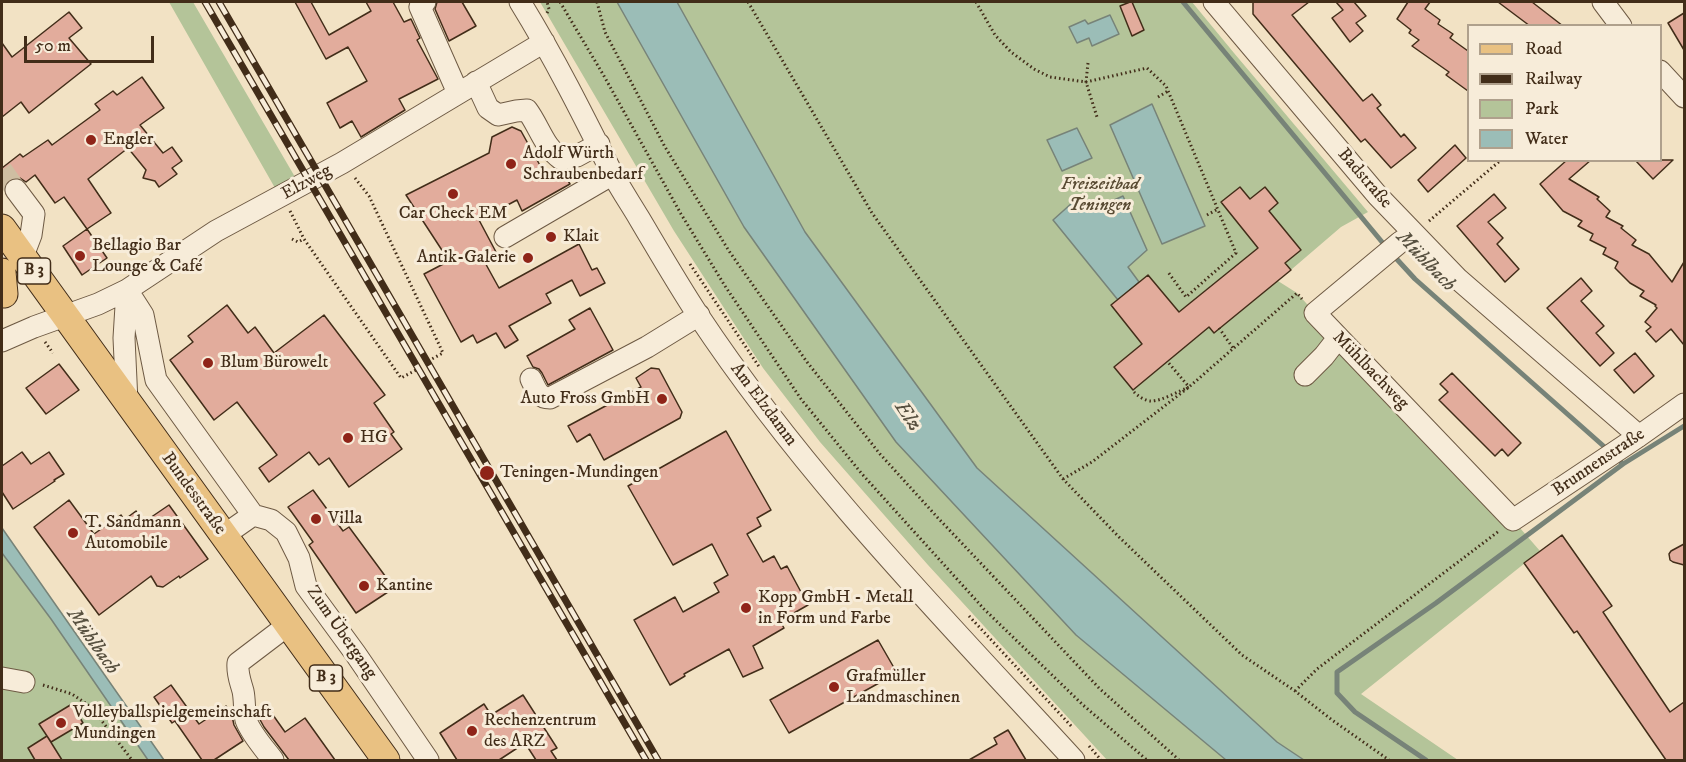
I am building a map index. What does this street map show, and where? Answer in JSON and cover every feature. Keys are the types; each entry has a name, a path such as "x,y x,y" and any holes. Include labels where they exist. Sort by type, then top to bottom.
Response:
{"main road":[{"name":"Bundesstraße","path":"2,228 386,760"}],"street":[{"path":"425,2 420,7 467,87 488,108 498,115 527,110 550,152 561,159 577,156 599,144"},
{"name":"Am Elzdamm","path":"520,2 544,42 613,174 664,260 733,365 788,440 845,510 901,573 1081,752"},
{"name":"Badstraße","path":"1214,2 1378,196 1406,238 1458,279 1630,442"},
{"path":"1603,2 1620,24"},
{"name":"Elzweg","path":"2,341 98,304 127,290 216,231 342,163 544,42"},
{"path":"1662,73 1684,97"},
{"path":"505,237 613,174"},
{"path":"16,189 34,214 31,235 23,256"},
{"path":"1315,313 1406,238"},
{"path":"127,290 124,338 127,402"},
{"path":"127,290 143,315 156,380 253,515 223,536"},
{"name":"Mühlbachweg","path":"1315,313 1513,520"},
{"path":"531,379 539,394 544,398 550,398 622,361 699,315"},
{"path":"1305,375 1338,338"},
{"name":"Brunnenstraße","path":"1513,520 1684,404"},
{"name":"Zum Übergang","path":"253,515 271,520 286,532 298,558 306,586 428,760"},
{"path":"273,760 254,735 246,719 246,704 237,674 238,663 288,625"},
{"path":"2,678 24,682"}],"path":[{"path":"560,2 724,286 801,399 862,474 984,609 1083,705 1148,760"},
{"path":"597,2 605,32 665,147 729,251 807,362 880,454 938,518 1099,688 1179,760"},
{"path":"748,2 872,213 1063,479 1119,537 1242,655 1389,760"},
{"path":"976,2 995,36 1011,52 1034,69 1050,77 1086,82 1147,68 1166,86 1236,253 1186,297 1168,272"},
{"path":"543,8 547,14"},
{"path":"1088,63 1086,82 1097,117"},
{"path":"1158,97 1168,91"},
{"path":"1406,238 1499,162"},
{"path":"342,163 369,196 443,353 430,360"},
{"path":"283,196 304,239 401,378 416,370"},
{"path":"1207,215 1218,209"},
{"path":"292,239 298,242 304,239"},
{"path":"689,261 762,371"},
{"path":"1063,479 1092,462 1189,387 1297,293 1315,313"},
{"path":"1219,328 1233,348"},
{"path":"1167,361 1189,387"},
{"path":"1134,392 1140,398 1151,401 1189,387"},
{"path":"1295,691 1317,669 1513,520"},
{"path":"964,610 1080,736"},
{"path":"24,682 72,694 91,706 132,760"},
{"path":"1081,752 1101,760"}],"green space":[{"path":"169,2 193,2 295,177 275,188"},
{"path":"540,2 617,2 744,227 1076,635 1226,760 1107,760 928,565 820,442 763,368 674,231"},
{"name":"Freizeitbad Teningen","path":"677,2 1192,2 1368,212 1341,227 1278,281 1297,293 1540,551 1361,694 1458,760 1304,760 1277,742 977,468 805,232"},
{"path":"2,553 51,619 148,760 2,760"}],"water":[{"name":"Elz","path":"617,2 677,2 805,232 977,468 1277,742 1304,760 1226,760 1076,635 896,442 744,227"},
{"path":"1110,15 1119,34 1092,46 1089,38 1077,43 1069,27 1085,20 1088,24"},
{"path":"1152,104 1205,226 1162,244 1110,125"},
{"path":"1077,128 1092,158 1062,171 1047,140"},
{"path":"1082,194 1094,209 1123,196 1147,250 1128,267 1139,282 1118,300 1053,220"},
{"path":"2,528 164,760 148,760 51,619 2,553"}],"building":[{"path":"295,2 311,2 329,35 371,11 366,2 393,2 404,22 411,19 420,38 417,40 438,79 399,99 405,110 361,137 352,121 340,128 327,103 367,81 348,47 326,59"},
{"path":"437,2 462,2 476,26 449,41 435,9"},
{"path":"1130,2 1144,30 1132,36 1120,6"},
{"path":"1253,2 1309,2 1292,15 1363,101 1372,94 1381,105 1377,108 1401,137 1404,134 1416,148 1391,168 1365,139 1361,142 1253,14"},
{"path":"1336,2 1354,2 1366,16 1356,23 1363,31 1350,42 1332,18 1343,10"},
{"path":"1408,2 1430,2 1425,9 1440,20 1438,24 1453,34 1450,38 1467,50 1467,90 1446,75 1449,72 1412,46 1419,40 1409,33 1411,30 1397,19"},
{"path":"1498,2 1532,2 1560,24 1527,24"},
{"path":"69,12 82,28 69,38 91,64 29,113 21,102 2,117 2,43 12,57"},
{"path":"1684,13 1684,50 1668,23"},
{"path":"142,77 164,108 140,125 163,153 172,147 182,161 172,168 177,174 159,187 155,181 143,178 146,170 128,148 88,179 111,213 87,229 64,197 55,203 35,175 26,182 15,177 5,184 4,188 2,168 20,154 23,157 48,140 52,145 100,110 95,104 113,91 117,95"},
{"path":"512,127 521,131 547,178 558,171 563,172 570,184 522,211 517,200 479,220 496,252 483,259 499,288 579,244 592,270 597,268 605,283 580,296 572,280 546,294 551,303 509,326 518,340 505,348 496,333 477,343 473,335 461,342 424,274 449,261 406,195 489,153 492,137"},
{"path":"1455,145 1466,158 1428,192 1418,180"},
{"path":"1673,160 1653,179 1637,162"},
{"path":"1565,162 1589,162 1569,179 1599,197 1597,199 1610,211 1606,217 1623,226 1621,228 1636,240 1632,245 1649,254 1672,282 1684,262 1684,345 1671,329 1656,342 1646,331 1651,327 1645,322 1657,308 1656,305 1640,296 1644,291 1630,283 1615,268 1618,262 1603,254 1606,248 1590,240 1593,234 1578,226 1582,221 1563,211 1540,184"},
{"path":"1240,187 1250,199 1265,187 1278,203 1269,211 1301,250 1285,263 1291,270 1214,333 1209,327 1133,390 1114,367 1142,344 1111,305 1148,275 1179,312 1258,248 1221,202"},
{"path":"1494,194 1506,208 1488,222 1503,238 1497,244 1519,269 1505,282 1457,226"},
{"path":"87,229 107,258 82,275 63,246"},
{"path":"1581,278 1592,291 1581,301 1604,326 1596,333 1614,353 1600,366 1547,308"},
{"path":"227,305 248,333 255,327 274,353 324,315 385,395 374,403 394,432 391,434 402,449 349,487 329,458 319,465 309,452 269,482 259,468 277,455 237,402 214,420 170,360 193,342 188,336"},
{"path":"590,308 613,350 548,385 542,373 533,367 527,356 575,329 569,320"},
{"path":"1635,353 1654,376 1634,393 1614,370"},
{"path":"59,364 79,390 46,414 26,388"},
{"path":"651,368 659,369 682,412 680,418 604,460 590,434 577,442 568,426 641,387 636,378"},
{"path":"1452,373 1521,443 1508,456 1502,449 1495,456 1439,400 1448,392 1440,384"},
{"path":"726,431 771,510 757,518 761,526 747,534 763,562 774,556 781,569 787,566 808,605 780,621 784,628 753,646 763,668 743,677 729,649 684,674 685,676 670,685 634,620 675,597 683,612 719,592 714,583 728,575 712,544 673,565 628,486"},
{"path":"22,452 31,464 49,452 64,474 13,509 2,492 2,466"},
{"path":"313,490 343,531 349,527 394,588 356,613 309,545 313,542 288,507"},
{"path":"69,500 94,534 121,515 124,520 136,511 144,522 169,505 208,559 163,587 157,586 151,576 99,615 34,527"},
{"path":"1562,535 1612,606 1603,612 1670,712 1684,702 1684,760 1666,760 1577,631 1574,633 1524,563"},
{"path":"1684,544 1684,565 1670,560 1671,551"},
{"name":"Grafmüller Landmaschinen","path":"878,640 897,673 789,733 770,700"},
{"path":"171,685 199,724 226,706 243,741 214,760 202,760 175,721 172,723 154,697"},
{"path":"523,695 557,748 551,751 557,760 536,760 525,743 499,760 457,760 440,733 484,704 491,715"},
{"name":"Volleyballspielgemeinschaft Mundingen","path":"72,704 83,723 51,742 39,724"},
{"path":"268,708 285,732 305,718 335,760 289,760 258,716"},
{"path":"1008,730 1026,760 969,760 997,744 994,738"},
{"path":"47,736 62,760 35,760 28,748"}],"waterway":[{"name":"Mühlbach","path":"1183,2 1387,248"},
{"name":"Mühlbach","path":"1393,255 1415,279 1608,450"},
{"name":"Mühlbach","path":"1615,456 1623,464 1684,426"},
{"path":"1426,760 1355,712 1337,693 1337,672 1436,603 1623,464"}],"tunnel":[{"path":"2,170 16,190"}],"railway":[{"path":"205,2 646,760"},
{"path":"219,2 658,760"}],"place":[{"name":"Engler","path":"91,140"},
{"name":"Adolf Würth Schraubenbedarf","path":"511,164"},
{"name":"Car Check EM","path":"453,194"},
{"name":"Klait","path":"551,237"},
{"name":"Bellagio Bar Lounge & Café","path":"80,256"},
{"name":"Antik-Galerie","path":"528,258"},
{"name":"Blum Bürowelt","path":"208,363"},
{"name":"Auto Fross GmbH","path":"662,399"},
{"name":"HG","path":"348,438"},
{"name":"Teningen-Mundingen","path":"487,473"},
{"name":"Villa","path":"316,519"},
{"name":"T. Sandmann Automobile","path":"73,533"},
{"name":"Kantine","path":"364,586"},
{"name":"Kopp GmbH - Metall in Form und Farbe","path":"746,608"},
{"name":"Grafmüller Landmaschinen","path":"834,687"},
{"name":"Volleyballspielgemeinschaft Mundingen","path":"61,723"},
{"name":"Rechenzentrum des ARZ","path":"472,731"}]}
